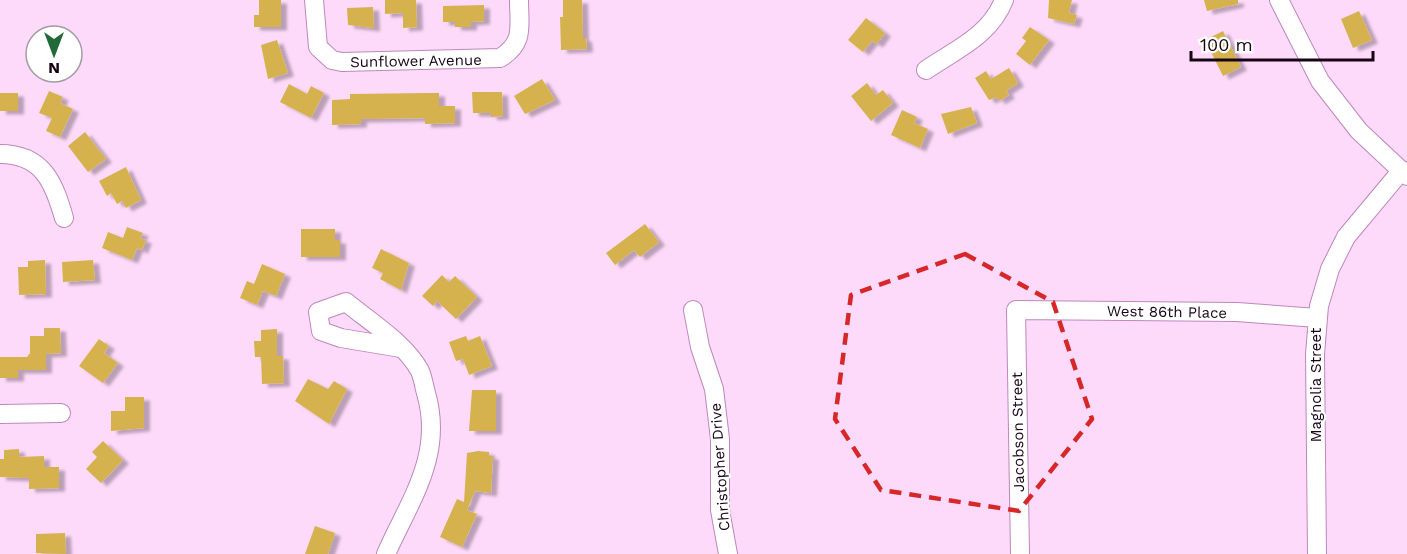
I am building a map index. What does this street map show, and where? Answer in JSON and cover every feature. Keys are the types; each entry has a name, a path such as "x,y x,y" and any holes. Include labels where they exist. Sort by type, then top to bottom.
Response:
{"street":[{"name":"Sunflower Avenue","path":"314,0 316,40 323,54 342,62 500,58 510,52 519,36 519,0"},
{"path":"926,70 984,31 997,15 1004,0"},
{"path":"1279,0 1320,81 1359,130 1404,173"},
{"path":"0,154 29,159 46,173 57,193 64,218"},
{"name":"Magnolia Street","path":"1317,554 1314,374 1317,318 1330,269 1346,237 1404,173"},
{"name":"Christopher Drive","path":"693,310 716,409 720,439 720,510 728,554"},
{"name":"West 86th Place","path":"1017,310 1237,312 1317,318"},
{"name":"Jacobson Street","path":"1017,310 1020,554"},
{"path":"386,554 425,473 432,442 430,408 420,371 401,348"},
{"path":"0,414 61,413"}],"highlighted area":[{"path":"965,254 1053,302 1092,419 1019,511 881,490 835,419 851,295"}],"building":[{"path":"259,0 281,0 281,27 254,27 254,15 259,15"},
{"path":"385,0 416,0 417,27 403,28 403,13 385,14"},
{"path":"563,0 582,0 583,38 586,38 587,49 561,50 560,17 563,17"},
{"path":"1049,0 1072,0 1069,13 1077,15 1074,24 1048,18"},
{"path":"1204,0 1238,0 1238,4 1207,11"},
{"path":"484,5 484,21 471,22 471,27 455,27 455,22 443,22 443,6"},
{"path":"373,7 374,28 348,25 347,8"},
{"path":"1359,11 1372,40 1353,48 1341,19"},
{"path":"866,18 885,33 877,44 872,41 863,52 848,40"},
{"path":"1030,27 1049,40 1030,65 1016,54 1026,41 1022,38"},
{"path":"1223,31 1241,67 1223,76 1205,40"},
{"path":"277,40 288,73 268,79 261,45"},
{"path":"1009,68 1018,83 1006,91 1009,95 999,101 997,97 989,100 975,78 986,71 991,79"},
{"path":"542,79 555,100 525,114 514,96"},
{"path":"867,83 876,95 883,90 893,103 871,121 851,96"},
{"path":"289,84 307,94 311,86 324,93 311,118 280,102"},
{"path":"49,91 63,97 60,103 73,109 60,137 46,131 52,118 39,113"},
{"path":"472,92 502,92 503,116 491,117 491,113 473,113"},
{"path":"0,93 18,93 18,111 0,111"},
{"path":"439,93 439,106 455,106 455,123 425,124 425,118 361,119 361,124 332,125 332,100 350,99 350,94"},
{"path":"971,107 977,123 948,134 941,114"},
{"path":"902,110 917,117 914,123 928,129 920,148 891,135"},
{"path":"85,132 106,159 88,172 68,146"},
{"path":"126,167 141,200 126,208 122,201 117,204 111,193 107,196 99,181"},
{"path":"645,224 659,242 640,257 634,250 615,265 606,253"},
{"path":"127,227 143,233 140,238 146,240 142,250 137,248 132,260 102,248 108,232 123,238"},
{"path":"301,229 335,229 335,240 340,240 340,257 301,257"},
{"path":"381,249 409,263 401,290 380,279 383,273 372,268"},
{"path":"45,260 46,294 19,295 18,267 28,267 28,261"},
{"path":"93,260 95,280 63,282 62,262"},
{"path":"262,264 285,274 276,296 263,291 257,305 240,298 247,281 254,284"},
{"path":"442,275 449,282 455,276 477,297 456,319 437,301 433,306 422,296"},
{"path":"44,328 60,328 61,353 46,354 46,370 18,370 18,378 0,378 0,357 27,357 30,353 30,336 44,336"},
{"path":"277,329 277,356 283,356 284,383 262,384 261,357 255,357 254,341 261,341 261,330"},
{"path":"466,336 468,341 480,336 492,366 469,375 463,359 456,361 449,342"},
{"path":"99,339 109,346 104,353 118,363 103,383 79,366"},
{"path":"308,379 328,389 334,381 347,389 329,424 295,401"},
{"path":"472,390 496,390 496,431 469,431"},
{"path":"125,397 144,397 144,428 111,431 111,411 125,411"},
{"path":"103,441 123,460 101,483 86,469 97,457 92,452"},
{"path":"19,449 19,457 44,456 44,467 59,467 59,488 29,489 29,478 0,477 0,459 4,459 4,450"},
{"path":"489,452 489,456 493,456 491,493 475,491 467,510 477,514 462,547 440,537 457,499 464,502 467,453"},
{"path":"315,526 335,533 328,554 305,554"},
{"path":"65,533 66,554 36,553 36,534"}]}
